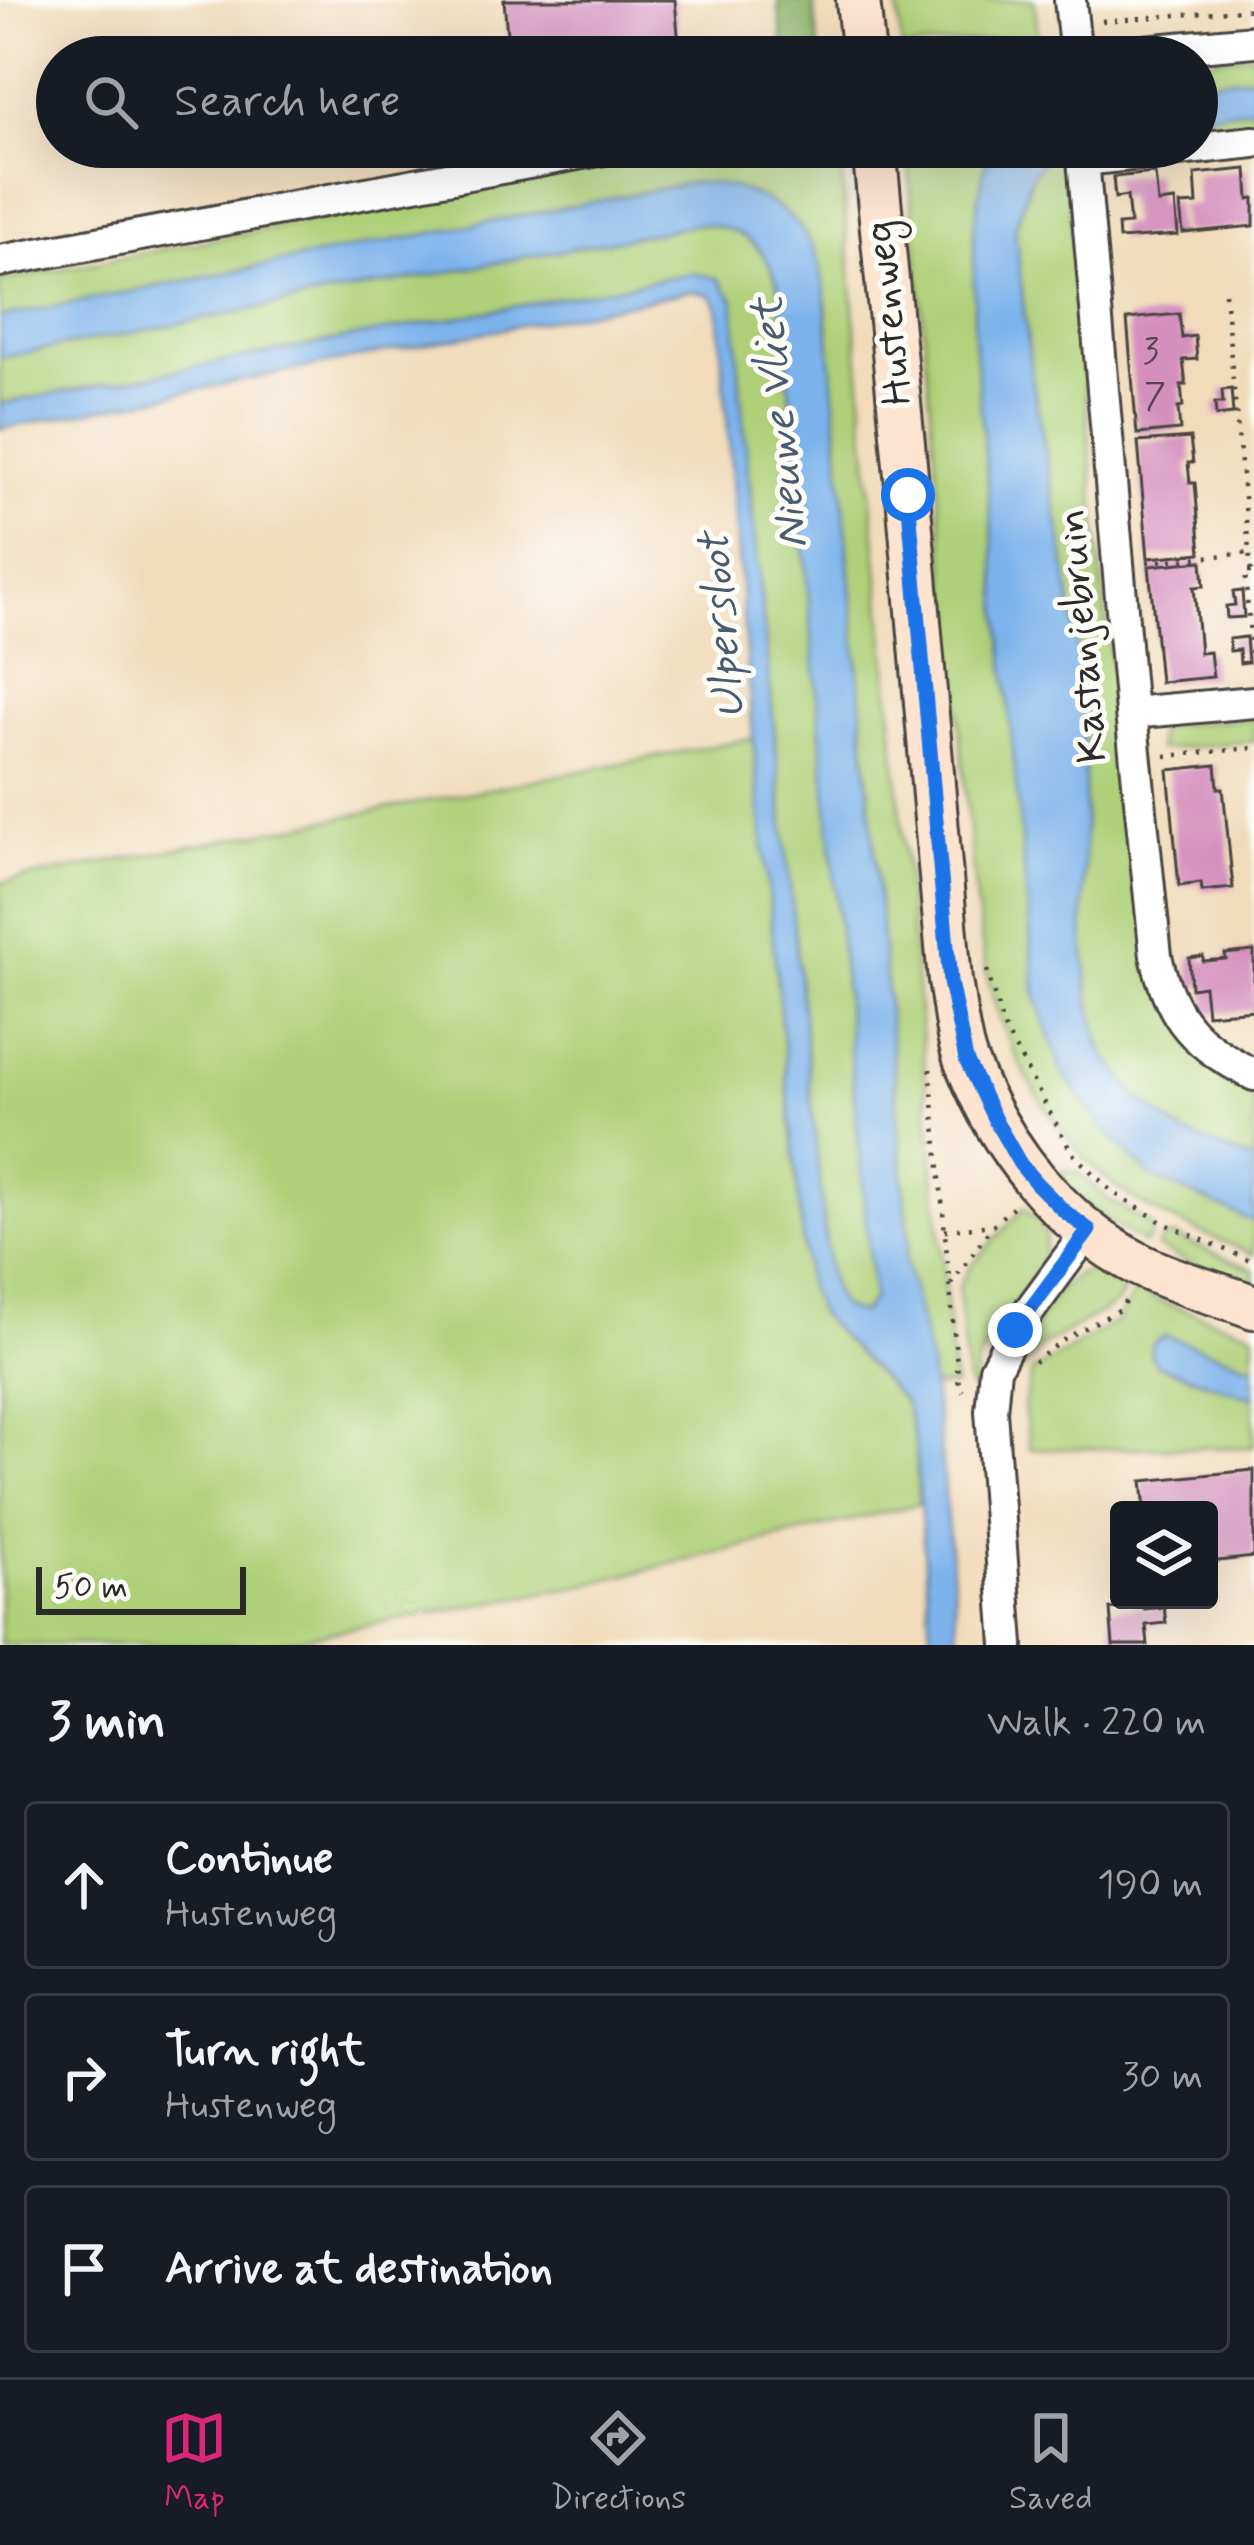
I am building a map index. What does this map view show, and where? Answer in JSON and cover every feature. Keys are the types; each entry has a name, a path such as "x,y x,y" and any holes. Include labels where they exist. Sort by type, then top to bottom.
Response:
{"main road":[{"path":"858,0 862,36"},
{"name":"Hustenweg","path":"876,168 950,982 966,1060 1020,1164 1064,1211 1142,1266 1254,1307"}],"street":[{"path":"1218,44 1254,41"},
{"path":"1218,144 1254,142"},
{"path":"0,261 502,168"},
{"name":"Kastanjebruin","path":"1084,168 1156,956 1163,989 1182,1022 1217,1056 1254,1075"},
{"path":"1131,713 1254,703"},
{"path":"1008,1645 991,1412 994,1369 1015,1330 1089,1230"}],"path":[{"path":"1071,12 1254,9"},
{"path":"1225,293 1253,571 1245,572 1254,682"},
{"path":"1244,491 1254,490"},
{"path":"1118,564 1250,553"},
{"path":"1136,759 1254,748"},
{"path":"1072,1154 1111,1192 1163,1223 1254,1262"},
{"path":"950,1287 993,1225"},
{"path":"945,1230 959,1387 977,1406 991,1412"},
{"path":"1030,1365 1068,1336 1121,1309 1142,1266"}],"green space":[{"path":"778,0 813,0 817,36 782,36"},
{"path":"897,0 1034,0 1038,35 901,36"},
{"path":"1254,54 1254,76 1218,80 1218,58"},
{"path":"1254,108 1254,129 1218,133 1218,112"},
{"path":"581,168 841,168 954,1386 932,1387 905,1257 909,1243 825,291 695,182 0,317 0,281"},
{"path":"909,168 984,168 1036,996 1150,1176 1254,1222 1254,1255 1146,1206 1114,1185 1074,1146 1037,1094 997,1011 975,894"},
{"path":"1037,168 1067,168 1098,542 1137,890 1197,1053 1254,1094 1254,1161 1184,1134 1136,1096 1102,1050 1089,997 1083,931 1082,685 1032,379 1015,229"},
{"path":"699,224 731,230 754,244 770,267 781,297 873,1299 862,1314 839,1302 829,1276 734,300 692,273 0,404 0,358"},
{"path":"1254,718 1254,741 1158,750 1157,731 1170,725"},
{"path":"753,738 807,1284 818,1313 905,1403 915,1443 918,1504 584,1585 261,1645 0,1645 0,883"},
{"path":"1064,1171 1077,1172 1109,1200 1150,1224 1151,1236 1144,1244 1095,1212 1059,1177"},
{"path":"1024,1208 1046,1236 1043,1261 977,1362 974,1392 967,1382 958,1287 972,1264"},
{"path":"1173,1236 1254,1270 1254,1290 1157,1247 1163,1238"},
{"path":"1098,1268 1128,1283 1116,1304 1040,1347 1004,1387 1014,1356 1057,1292 1077,1275"},
{"path":"1137,1290 1254,1333 1254,1366 1166,1336 1157,1365 1254,1398 1254,1447 1030,1449 1024,1406 1032,1372 1116,1322"}],"water":[{"path":"1254,76 1254,108 1218,112 1218,80"},
{"path":"984,168 1037,168 1015,229 1032,379 1082,685 1083,931 1089,997 1102,1050 1136,1096 1184,1134 1254,1161 1254,1222 1150,1176 1105,1130 1062,1072 1036,996 974,339 974,228"},
{"path":"695,182 731,187 781,210 816,253 825,291 909,1243 905,1257 930,1365 959,1645 932,1645 915,1443 905,1403 818,1313 807,1284 753,738 718,308 710,295 692,291 0,429 0,404 692,273 718,278 734,300 829,1276 843,1306 862,1313 873,1298 781,297 771,267 754,244 730,230 698,224 0,358 0,317"},
{"path":"1166,1336 1254,1366 1254,1398 1157,1365 1151,1346"}],"building":[{"path":"504,0 675,0 678,36 507,36"},
{"path":"1247,169 1254,226 1183,233 1180,205 1197,204 1195,174"},
{"path":"1155,173 1158,203 1175,201 1178,235 1119,239 1118,225 1130,224 1127,196 1115,198 1113,177"},
{"path":"1179,314 1182,338 1195,336 1197,359 1183,360 1186,385 1181,385 1180,430 1137,434 1127,319"},
{"path":"1231,389 1233,414 1216,416 1215,403 1223,403 1222,390"},
{"path":"1190,438 1193,463 1188,463 1190,483 1195,483 1201,553 1148,558 1138,442"},
{"path":"1202,561 1204,586 1194,587 1200,653 1210,652 1213,677 1160,682 1149,566"},
{"path":"1242,591 1244,617 1227,618 1226,606 1235,605 1233,592"},
{"path":"1246,637 1248,662 1240,663 1239,650 1230,651 1229,639"},
{"path":"1216,765 1218,788 1223,788 1233,888 1202,891 1201,883 1179,886 1168,770"},
{"path":"1254,951 1254,1010 1207,1014 1204,986 1191,988 1189,958 1226,959 1225,954"},
{"path":"1254,1470 1254,1557 1218,1561 1218,1501 1144,1501 1142,1481"},
{"path":"1110,1609 1164,1609 1166,1623 1146,1625 1148,1645 1113,1645"}],"route":[{"path":"908,495 950,982 966,1060 1020,1164 1089,1230 1015,1330"}],"water label":[{"name":"Nieuwe Vliet","path":"781,423"},
{"name":"Ulpersloot","path":"723,626"}]}
